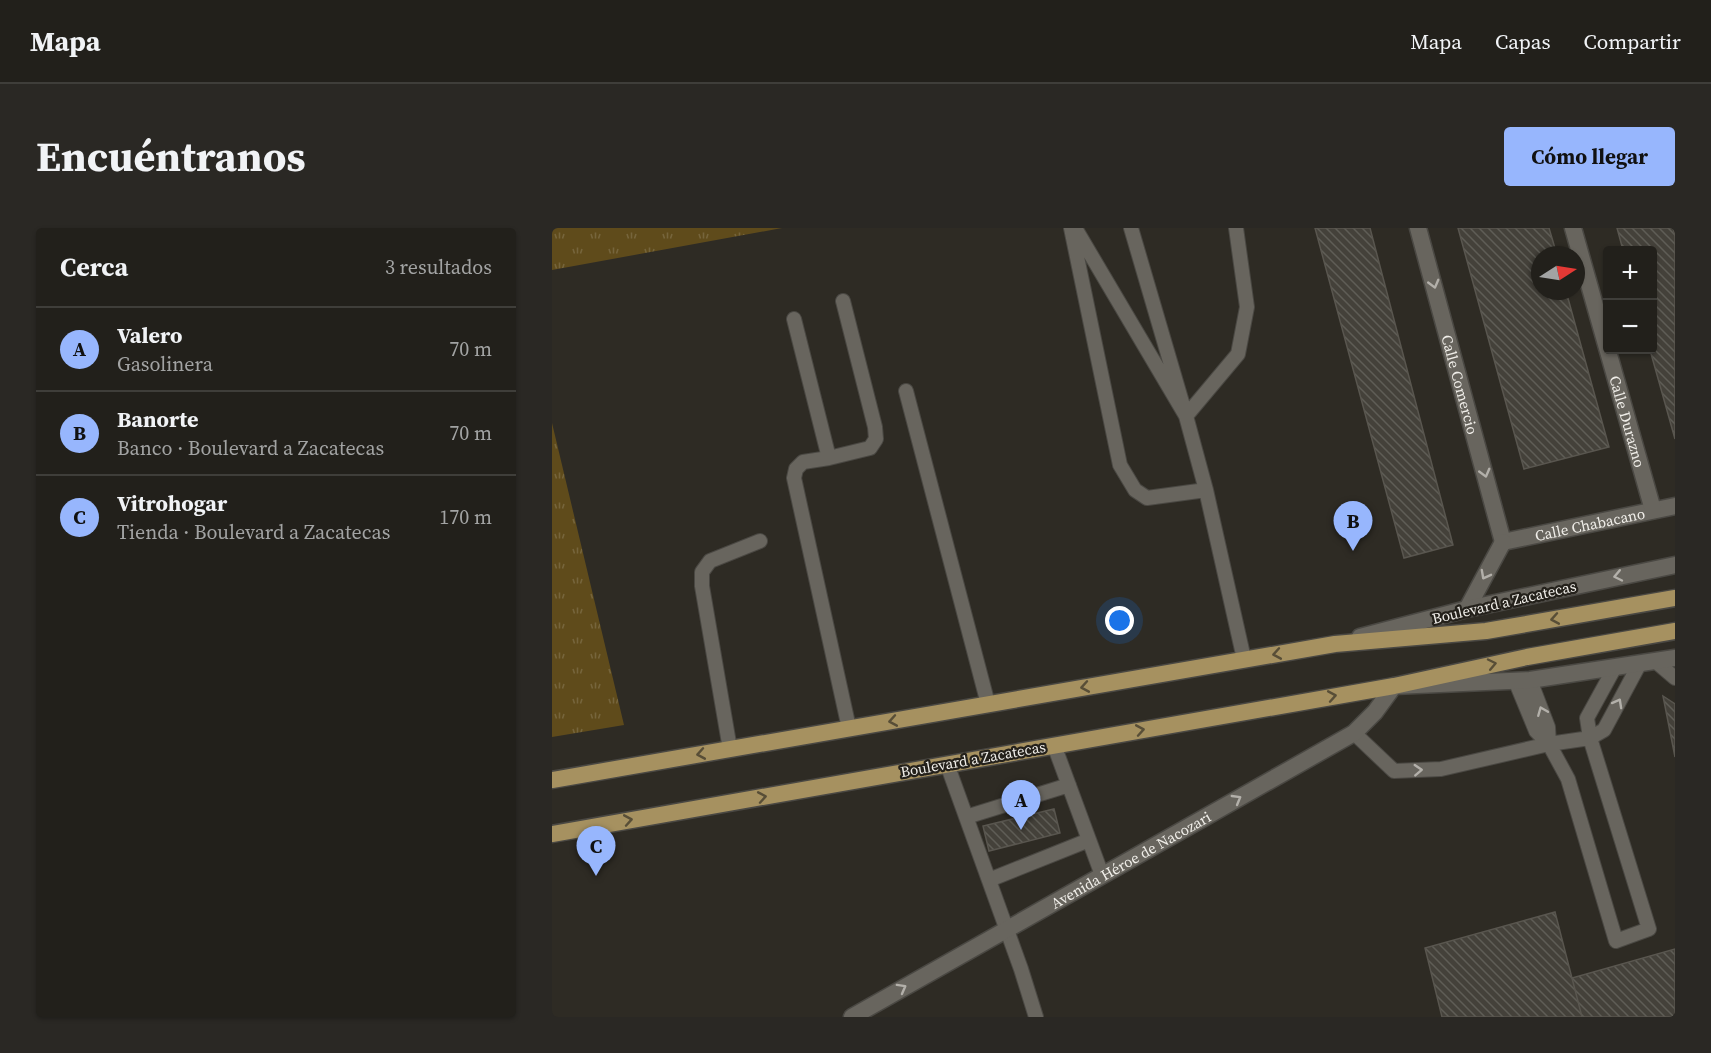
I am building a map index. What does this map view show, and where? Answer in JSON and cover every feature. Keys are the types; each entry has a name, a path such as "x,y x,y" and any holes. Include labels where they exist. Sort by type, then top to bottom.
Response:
{"main road":[{"name":"Calle Comercio","path":"1418,228 1503,542"},
{"name":"Calle Durazno","path":"1573,228 1653,510"},
{"name":"Calle Chabacano","path":"1503,542 1675,506"},
{"path":"1467,609 1503,542"},
{"name":"Boulevard a Zacatecas","path":"1335,644 1467,609 1675,565"},
{"name":"Boulevard a Zacatecas","path":"553,780 1335,644 1486,631 1675,598"},
{"name":"Boulevard a Zacatecas","path":"552,834 1394,686 1527,657 1675,631"},
{"name":"Boulevard a Zacatecas","path":"1394,686 1522,680 1675,658"},
{"name":"Avenida Héroe de Nacozari","path":"852,1017 1354,733 1375,712 1394,686"}],"lane":[{"path":"1073,228 1186,416"},
{"path":"1073,228 1120,465 1135,490 1147,498 1206,490"},
{"path":"1131,228 1206,490 1244,659"},
{"path":"1186,416 1238,354 1247,307 1236,228"},
{"path":"843,301 875,427 876,439 870,448 803,462 796,470 794,478 849,728"},
{"path":"794,319 829,458"},
{"path":"906,391 988,704"},
{"path":"730,749 702,586 702,572 710,561 760,541"},
{"path":"1354,733 1395,771 1441,769 1549,744 1590,738 1604,730 1648,662 1675,678"},
{"path":"1522,680 1548,727 1549,744 1568,779 1616,941 1649,929 1590,738 1587,718 1615,667"},
{"path":"1054,745 1102,875"},
{"path":"947,764 1022,969 1036,1017"},
{"path":"966,817 1069,785"},
{"path":"989,879 1089,840"}],"green space":[{"path":"552,228 782,228 552,270"},
{"path":"552,423 624,725 552,737"}],"building":[{"path":"1315,228 1370,228 1453,545 1404,558"},
{"path":"1458,228 1549,228 1554,246 1531,246 1531,300 1568,300 1609,447 1524,469"},
{"path":"1617,228 1673,228 1675,236 1675,439 1651,354 1657,354 1657,246 1622,246"},
{"path":"1663,696 1675,704 1675,757"},
{"path":"1054,809 1060,833 989,851 983,826"},
{"path":"1555,912 1582,1017 1442,1017 1425,948"},
{"path":"1675,949 1675,1017 1582,1017 1572,978"}],"place":[{"name":"Banorte","path":"1353,551"},
{"name":"Valero","path":"1021,830"},
{"name":"Vitrohogar","path":"596,876"}]}
